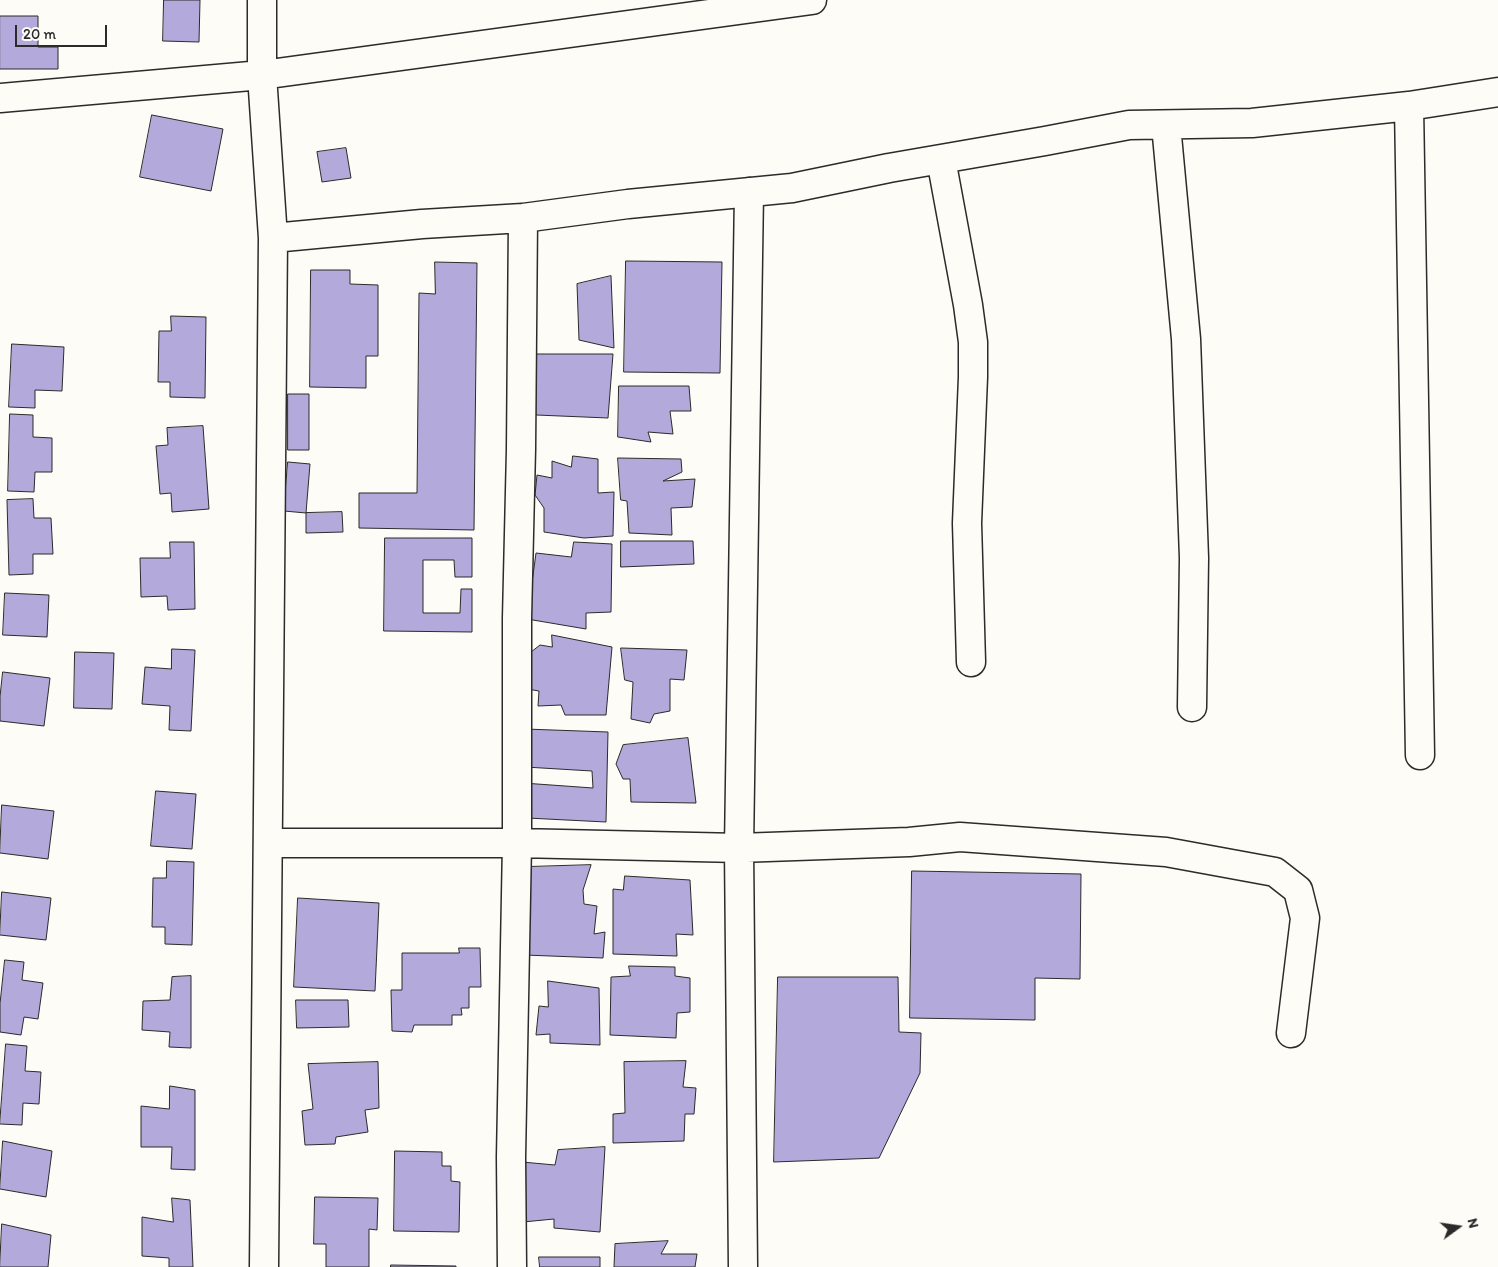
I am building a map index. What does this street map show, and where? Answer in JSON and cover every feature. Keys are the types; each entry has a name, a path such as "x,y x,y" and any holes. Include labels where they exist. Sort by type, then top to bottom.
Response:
{"street":[{"path":"262,0 262,75 273,238 264,1267"},
{"path":"0,98 262,75 812,0"},
{"path":"273,238 422,224 523,218 628,204 792,188 1129,125 1252,123 1409,106 1498,92"},
{"path":"1409,106 1420,755"},
{"path":"1166,125 1186,339 1194,558 1192,707"},
{"path":"941,159 973,342 974,377 967,523 970,662"},
{"path":"743,1267 740,848 749,192"},
{"path":"512,1267 511,1147 518,843 517,618 523,218"},
{"path":"268,843 518,843 740,848 909,842 960,838 1166,852 1275,872 1298,890 1305,918 1291,1033"}],"building":[{"path":"164,0 200,0 199,42 163,41"},
{"path":"0,16 38,16 38,47 58,47 58,69 0,69"},
{"path":"152,115 223,129 211,191 140,177"},
{"path":"346,148 351,178 322,182 317,152"},
{"path":"626,261 722,262 720,373 624,372"},
{"path":"435,262 477,263 474,530 359,528 359,493 417,493 419,293 435,294"},
{"path":"311,270 350,270 350,284 378,285 378,356 366,356 366,388 310,387"},
{"path":"611,276 614,348 579,340 577,284"},
{"path":"171,316 206,317 205,398 170,397 170,382 158,382 159,331 171,331"},
{"path":"12,344 64,347 62,391 35,390 35,408 9,407"},
{"path":"536,354 613,354 608,418 536,415"},
{"path":"619,386 689,386 691,411 670,411 673,434 648,432 651,442 618,437"},
{"path":"288,394 309,394 309,450 288,450"},
{"path":"10,414 33,415 33,437 52,438 52,472 35,472 34,492 8,491"},
{"path":"203,426 209,509 172,512 171,493 160,494 156,446 168,445 167,428"},
{"path":"573,456 598,459 598,493 614,492 613,536 584,538 544,532 544,508 535,495 537,475 552,478 552,461 571,467"},
{"path":"618,458 681,459 682,472 663,481 695,479 692,507 671,508 672,535 629,533 627,501 621,500"},
{"path":"288,462 310,464 306,513 284,511"},
{"path":"33,499 34,518 51,518 53,554 33,554 33,574 9,575 7,500"},
{"path":"342,512 343,532 306,533 306,513"},
{"path":"385,538 472,538 472,577 455,577 454,560 423,560 423,613 460,613 461,589 472,589 472,632 384,631"},
{"path":"621,541 693,541 694,564 621,567"},
{"path":"170,542 194,542 195,609 168,610 167,596 141,597 140,558 170,558"},
{"path":"574,542 612,544 611,612 586,613 586,629 527,619 536,553 571,557"},
{"path":"5,593 49,595 47,637 3,635"},
{"path":"552,635 612,647 606,715 565,715 561,705 538,706 539,691 527,689 526,656 540,645 552,647"},
{"path":"621,648 687,650 684,680 670,679 670,711 654,714 650,723 631,719 633,682 625,680"},
{"path":"172,649 195,650 191,731 169,730 170,706 142,704 145,667 171,669"},
{"path":"75,652 114,653 112,709 74,708"},
{"path":"3,672 50,678 44,726 0,721"},
{"path":"525,729 608,732 606,822 527,818 523,783 593,788 592,771 525,767"},
{"path":"688,738 696,803 631,802 630,779 623,779 616,764 623,745"},
{"path":"156,791 196,794 192,849 151,846"},
{"path":"2,805 54,811 48,859 0,853"},
{"path":"167,861 194,862 192,945 165,944 165,927 152,927 153,878 166,878"},
{"path":"591,865 583,890 584,904 597,906 594,934 605,932 603,958 524,955 527,867"},
{"path":"912,871 1081,874 1080,979 1035,978 1035,1020 910,1018"},
{"path":"625,876 690,880 693,935 676,934 677,956 613,954 613,889 623,890"},
{"path":"2,892 51,898 46,940 0,935"},
{"path":"298,898 379,903 375,991 294,987"},
{"path":"459,948 480,948 481,987 469,987 469,1008 461,1008 462,1015 452,1015 452,1025 414,1025 412,1032 392,1031 391,990 402,990 402,953 459,953"},
{"path":"5,960 24,962 22,980 43,983 38,1019 24,1017 21,1035 0,1032 0,1004"},
{"path":"629,966 675,967 675,976 690,978 690,1012 677,1013 676,1038 610,1035 611,977 630,976"},
{"path":"191,976 191,1048 169,1047 170,1032 142,1030 143,1001 170,1000 172,977"},
{"path":"778,977 898,977 899,1032 921,1033 920,1073 879,1158 774,1162"},
{"path":"548,981 599,988 600,1045 550,1043 550,1034 536,1035 539,1006 548,1007"},
{"path":"296,1000 348,1000 349,1027 297,1028"},
{"path":"6,1044 27,1046 25,1071 41,1072 39,1104 23,1103 22,1125 0,1124"},
{"path":"686,1061 683,1087 696,1088 694,1114 685,1114 684,1141 613,1143 613,1114 625,1113 624,1062"},
{"path":"378,1062 379,1108 365,1110 368,1132 336,1137 335,1144 305,1145 302,1111 313,1109 308,1064"},
{"path":"170,1086 195,1090 195,1170 171,1169 172,1147 141,1147 141,1106 169,1109"},
{"path":"3,1141 52,1151 46,1197 0,1189"},
{"path":"605,1147 600,1232 554,1228 554,1219 523,1222 522,1162 555,1165 558,1150"},
{"path":"395,1151 442,1152 442,1166 451,1166 451,1181 460,1182 459,1232 394,1231"},
{"path":"315,1197 378,1198 377,1230 369,1229 369,1267 326,1267 326,1244 314,1244"},
{"path":"172,1198 190,1200 193,1267 169,1267 169,1258 142,1256 142,1217 173,1222"},
{"path":"2,1224 51,1235 48,1267 0,1267"},
{"path":"668,1241 661,1254 697,1254 695,1267 614,1267 615,1244"},
{"path":"539,1257 600,1257 600,1267 540,1267"},
{"path":"391,1265 456,1266 456,1267 391,1267"}]}
